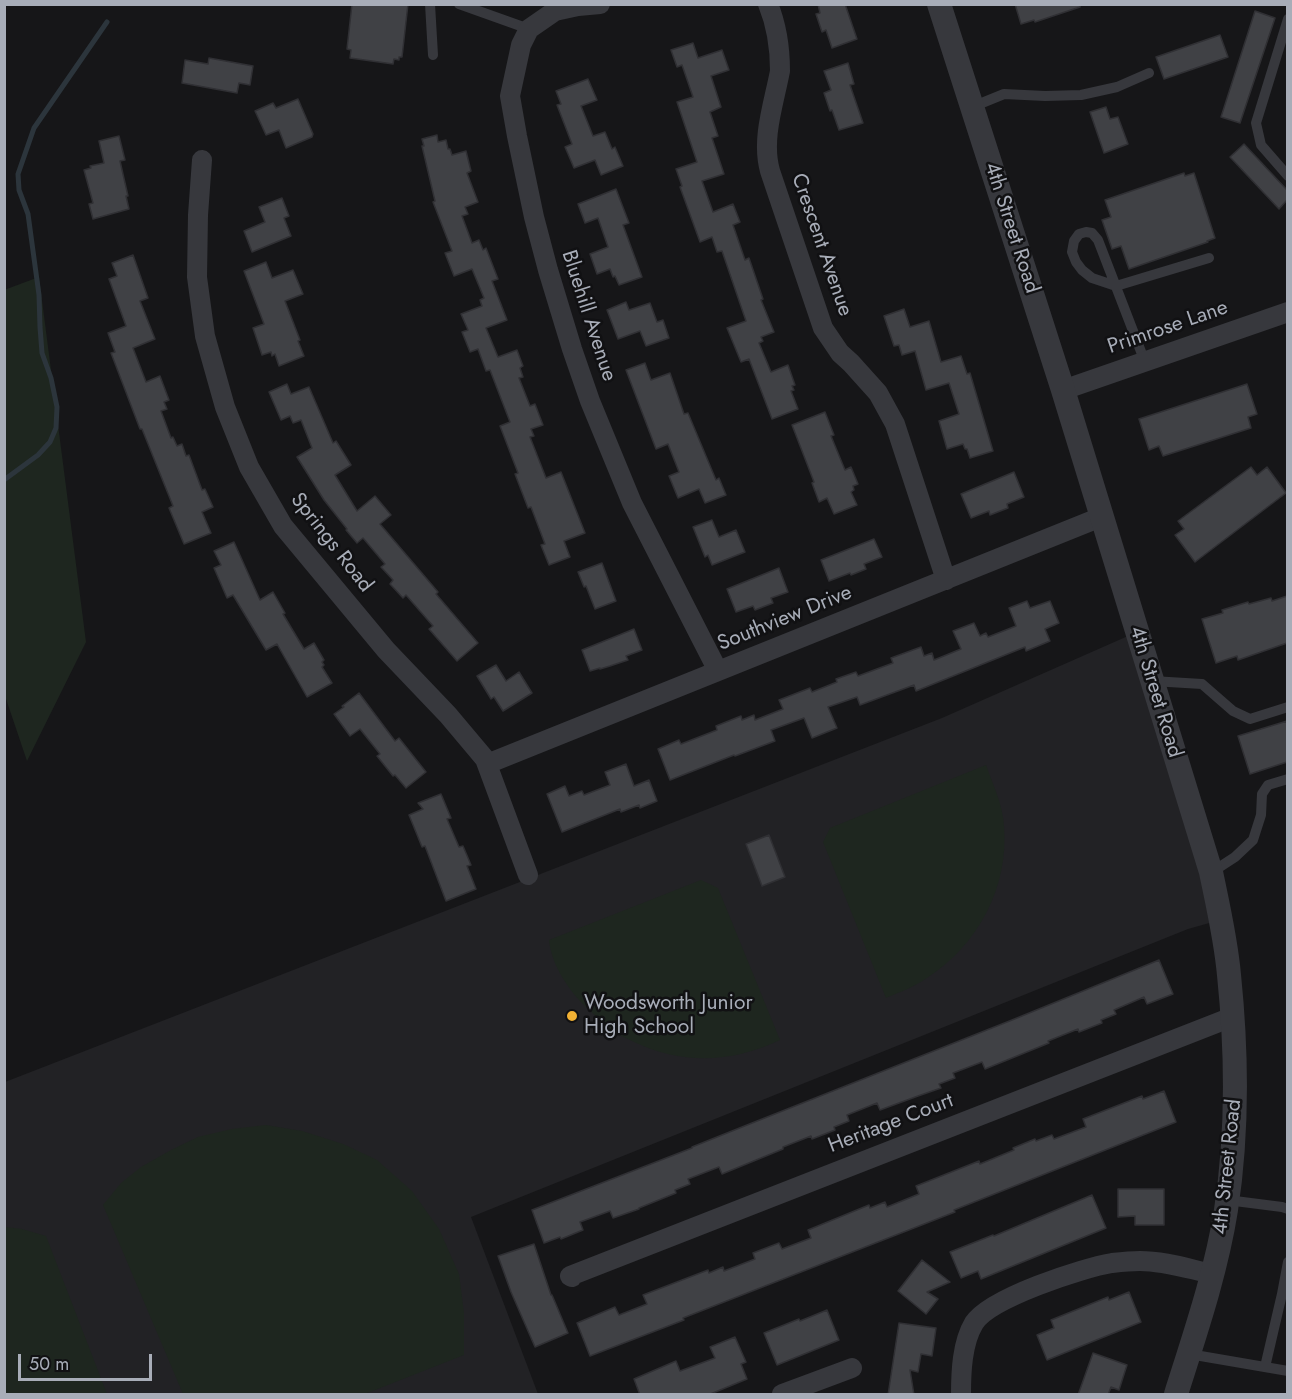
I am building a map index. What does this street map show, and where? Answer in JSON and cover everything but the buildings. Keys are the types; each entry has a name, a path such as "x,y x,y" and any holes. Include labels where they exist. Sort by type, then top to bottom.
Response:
{"street":[{"path":"529,29 555,11 600,4"},
{"name":"Crescent Avenue","path":"768,4 776,28 780,61 766,140 770,171 823,328 840,353 878,393 895,424 946,580"},
{"name":"4th Street Road","path":"939,4 1063,390 1211,872 1229,973 1236,1089 1235,1125 1227,1200 1212,1274 1176,1395"},
{"name":"Bluehill Avenue","path":"529,29 521,45 510,96 532,208 555,297 580,375 632,502 718,671"},
{"name":"Springs Road","path":"202,160 197,277 205,336 225,407 249,467 283,526 386,650 448,715 485,759 528,875"},
{"name":"Primrose Lane","path":"1063,390 1287,312"},
{"name":"Southview Drive","path":"487,764 1101,517"},
{"name":"Heritage Court","path":"572,1277 570,1276 1232,1017"},
{"path":"961,1395 963,1357 969,1332 975,1320 1004,1300 1070,1274 1112,1263 1149,1261 1212,1274"},
{"path":"782,1395 852,1368"}],"lane":[{"path":"430,4 433,55"},
{"path":"459,4 529,29"},
{"path":"1287,19 1256,123 1261,145 1287,176"},
{"path":"972,107 1004,94 1081,95 1117,87 1149,73"},
{"path":"1145,362 1116,286 1098,240 1092,233 1086,232 1079,234 1074,242 1072,252 1082,270 1092,278 1116,286 1209,258"},
{"path":"1152,681 1202,684 1233,711 1250,719 1287,707"},
{"path":"1211,872 1234,857 1253,840 1261,815 1262,794 1268,785 1287,779"},
{"path":"1227,1200 1287,1209"},
{"path":"1265,1367 1287,1262"},
{"path":"1189,1354 1287,1371"}],"shaded area":[{"path":"39,277 86,642 27,761 4,693 4,290"},
{"name":"Woodsworth Junior High School","path":"1137,632 1220,920 1188,929 471,1217 538,1394 5,1394 5,1082 942,718"},
{"path":"986,765 1000,803 1004,826 1001,871 987,912 961,949 945,964 917,984 886,998 823,842 830,828"},
{"path":"701,880 718,888 780,1040 762,1048 725,1057 689,1058 671,1055 634,1042 605,1025 580,1001 567,985 553,958 549,940"},
{"path":"266,1125 302,1131 343,1144 377,1160 412,1191 439,1229 459,1274 464,1313 464,1355 365,1394 183,1394 103,1205 121,1183 141,1167 171,1150 198,1137 232,1129"},
{"path":"5,1227 46,1236 107,1394 5,1394"}],"waterway":[{"path":"4,480 38,455 50,442 56,428 57,407 51,378 42,353 39,295 28,214 19,190 18,174 34,128 107,22"}],"place":[{"name":"Woodsworth Junior High School","path":"572,1016"}]}
